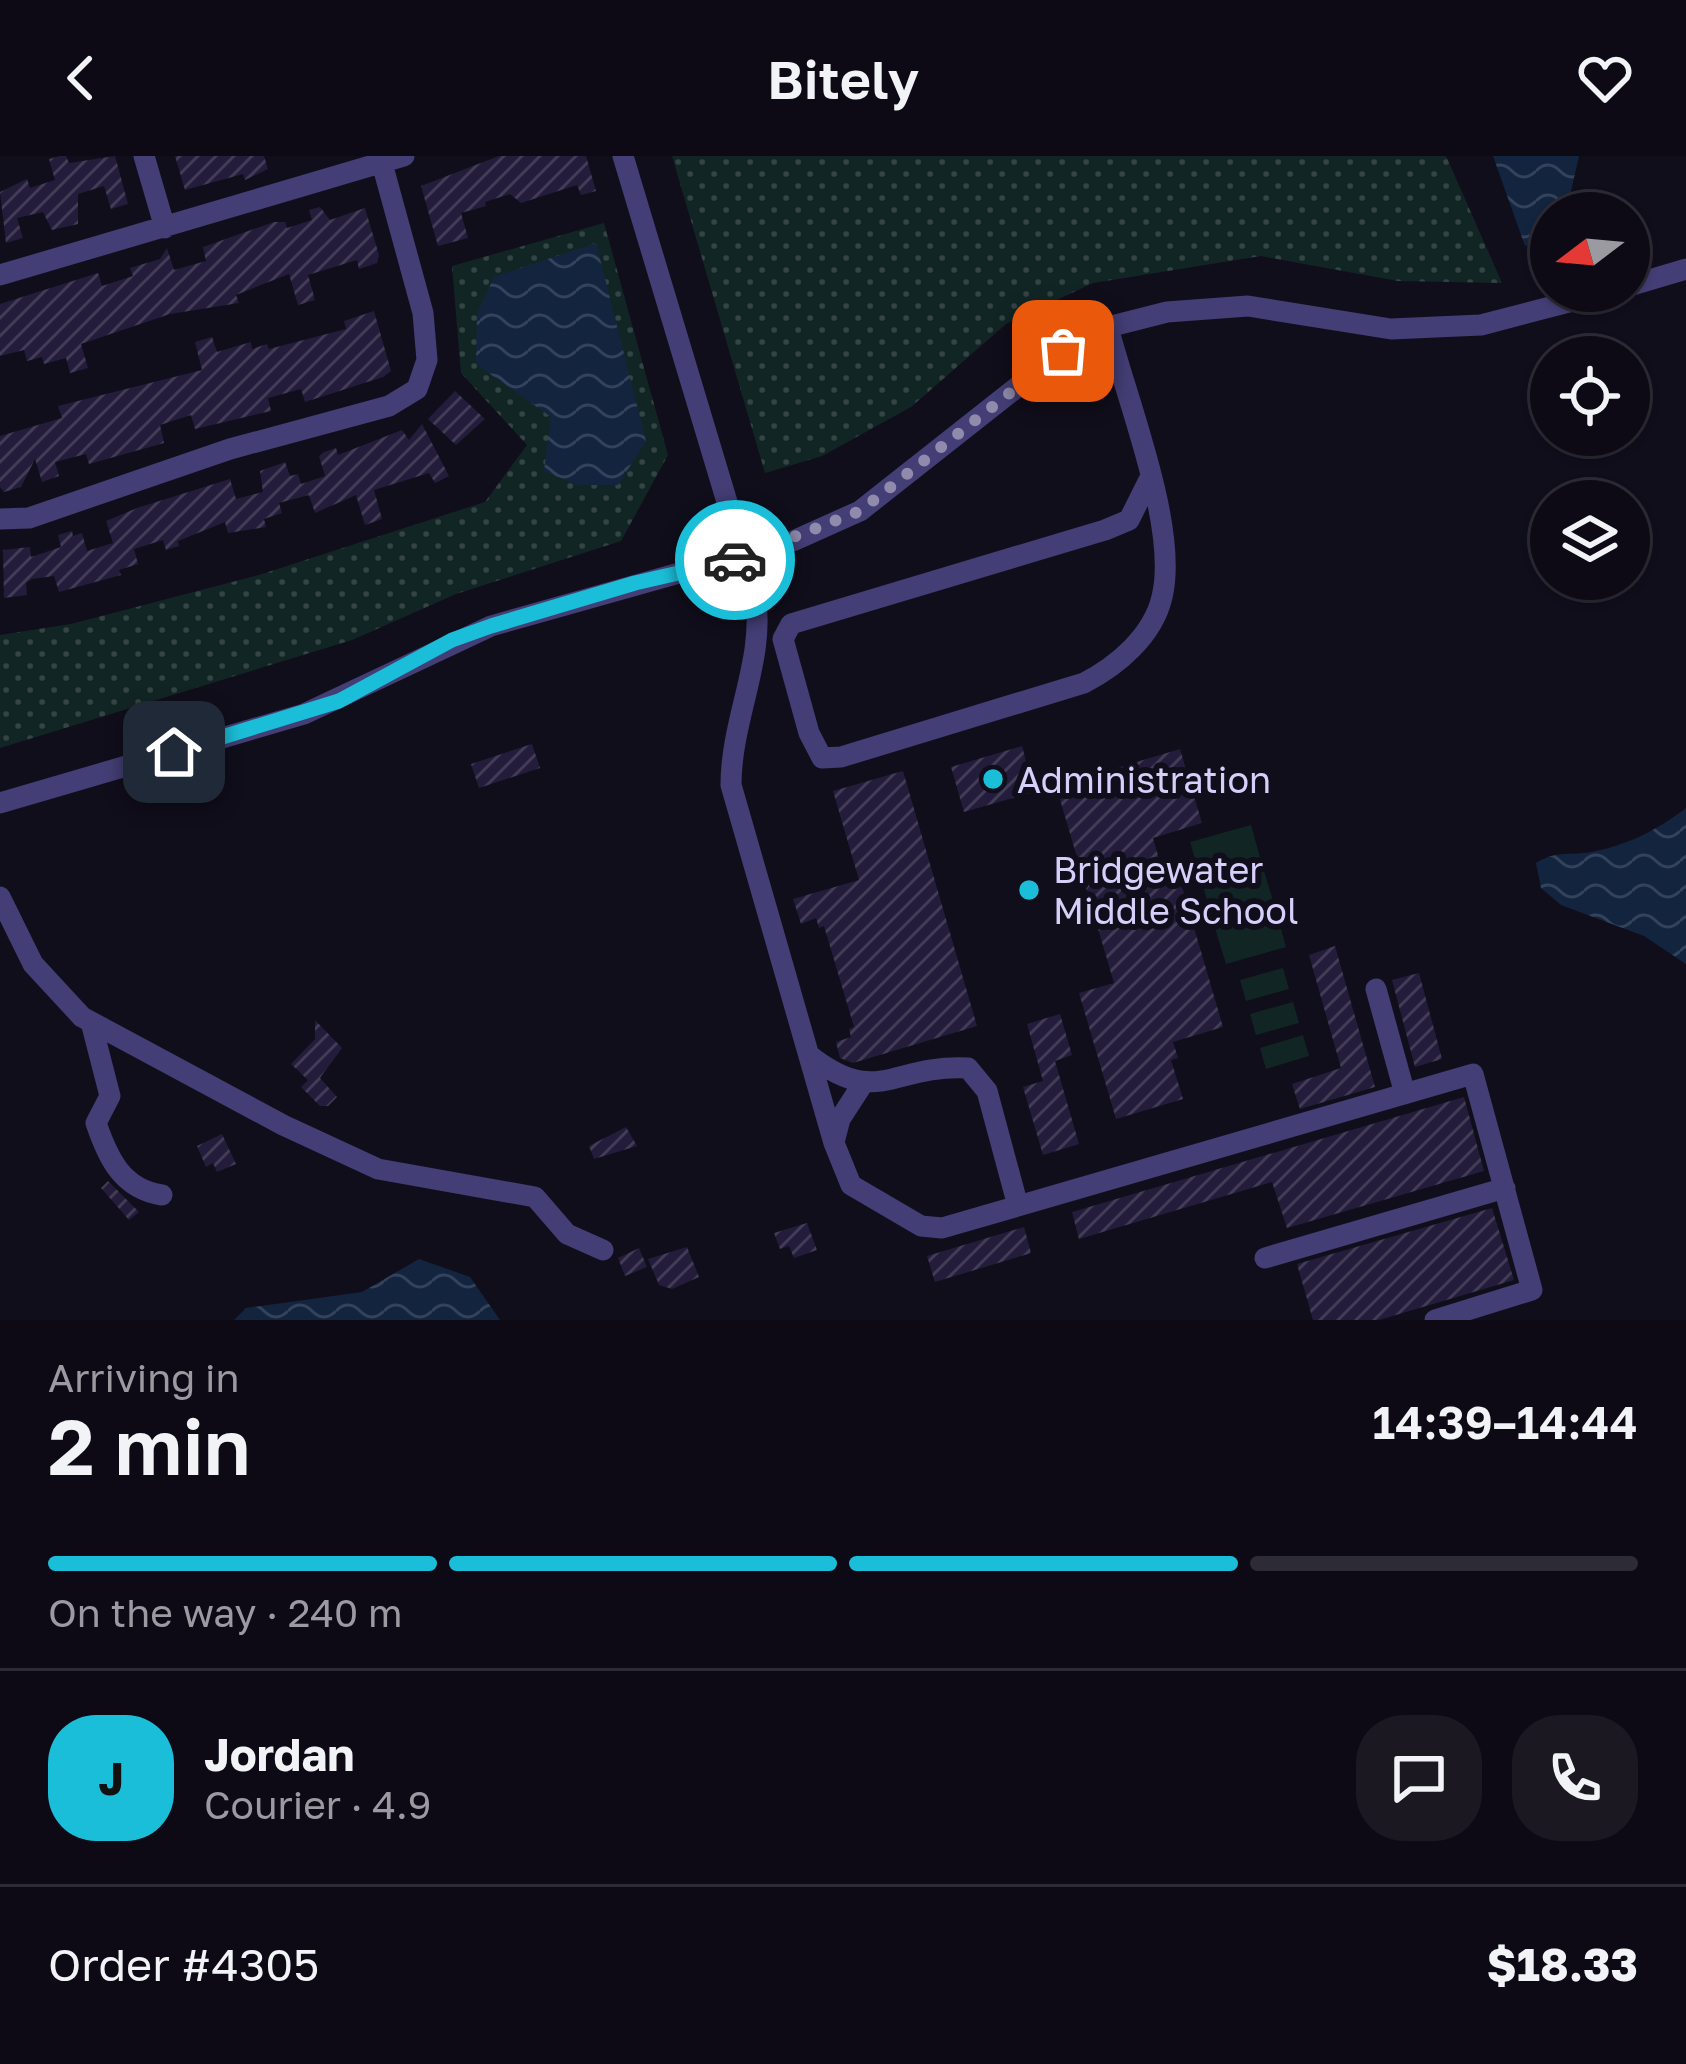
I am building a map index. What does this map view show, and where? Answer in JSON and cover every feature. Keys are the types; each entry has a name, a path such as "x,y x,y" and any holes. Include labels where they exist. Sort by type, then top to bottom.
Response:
{"street":[{"path":"144,156 165,228"},
{"path":"0,275 381,159 404,156"},
{"path":"622,156 745,559 760,627 731,740 730,785 850,1185 921,1226 942,1228 1473,1074 1532,1290 1435,1320"},
{"path":"0,519 29,518 230,449 404,401 424,374 426,337 415,276 381,159"},
{"path":"1650,280 1686,269"},
{"path":"0,803 304,714 491,626 635,583 745,559 860,511 1063,351 1108,327 1167,312 1248,306 1390,329 1481,325 1531,312"},
{"path":"1108,327 1166,541 1162,599 1140,639 1112,668 1062,690 841,757 822,758 809,734 783,640 791,624 1105,530 1129,520 1149,480"},
{"path":"0,897 33,964 92,1022 378,1169 535,1197 567,1234 603,1250"},
{"path":"1376,989 1405,1094"},
{"path":"92,1022 110,1096 96,1124 104,1151 133,1185 162,1195"},
{"path":"809,1054 844,1081 862,1085 935,1066 968,1068 987,1091 1018,1205"},
{"path":"834,1143 840,1119 862,1085"},
{"path":"1265,1258 1504,1188"}],"green space":[{"path":"672,156 1446,156 1502,283 1398,281 1261,256 1093,283 1006,324 911,407 822,456 765,473"},
{"path":"604,223 668,455 621,541 456,594 352,640 0,748 0,635 71,624 259,575 485,502 527,445 461,373 452,266"},
{"path":"1251,825 1261,861 1201,879 1190,842"},
{"path":"1263,868 1274,904 1213,921 1203,886"},
{"path":"1276,911 1286,947 1226,964 1215,928"},
{"path":"1283,968 1289,989 1246,1001 1240,980"},
{"path":"1293,1002 1299,1023 1256,1035 1250,1014"},
{"path":"1303,1035 1309,1056 1266,1069 1260,1048"}],"water":[{"path":"1493,156 1579,156 1571,192 1530,192 1530,244 1525,246"},
{"path":"596,243 646,441 618,485 578,485 544,471 551,417 476,364 477,314 494,277"},
{"path":"1686,808 1686,964 1644,936 1561,905 1541,888 1536,863 1543,859 1629,841"},
{"path":"419,1259 470,1277 500,1320 234,1320 246,1308 362,1292"}],"building":[{"path":"66,156 69,163 115,156 128,204 111,209 104,186 78,194 78,224 52,230 43,212 17,218 23,238 6,243 0,192 27,179 30,188 55,180 49,159"},
{"path":"175,156 264,156 268,169 245,180 243,174 185,190"},
{"path":"499,156 586,156 596,191 581,195 577,185 521,203 510,194 485,202 486,206 461,213 468,238 438,246 421,186"},
{"path":"320,207 330,220 365,208 379,255 377,263 359,269 357,260 308,275 315,300 298,305 289,274 236,295 239,303 170,314 81,344 88,368 70,373 66,358 44,364 42,357 27,361 24,350 0,356 0,304 98,273 102,286 133,276 130,268 160,259 167,248 174,270 206,261 203,247 274,222 285,222 287,228 312,220 309,210"},
{"path":"374,311 391,371 383,377 305,402 301,389 268,398 271,411 195,429 191,415 160,425 164,443 89,464 86,454 55,462 59,476 42,482 35,459 21,487 4,492 0,487 0,436 62,418 58,406 202,370 195,342 212,337 217,352 251,342 252,349 267,344 269,349 346,329 344,321"},
{"path":"455,391 485,419 456,445 428,419"},
{"path":"422,424 449,476 435,483 429,473 374,490 382,519 365,525 356,495 315,513 309,495 279,503 282,513 264,519 266,527 228,533 225,522 166,550 163,540 134,549 138,564 119,570 121,575 59,592 54,576 32,579 26,583 27,595 4,598 3,550 30,547 31,557 61,547 58,535 72,531 73,536 82,533 87,551 113,543 106,521 137,508 230,479 236,499 263,492 260,471 285,462 290,476 298,474 301,484 325,476 319,456 324,452 336,448 338,455 402,430 409,440"},
{"path":"532,744 540,768 479,788 471,764"},
{"name":"Administration","path":"1022,746 1034,792 964,812 951,767"},
{"path":"1180,749 1202,823 1153,838 1167,887 1181,883 1223,1027 1173,1042 1178,1058 1171,1060 1183,1099 1116,1119 1079,993 1114,983 1056,786"},
{"path":"903,771 977,1026 853,1063 840,1058 836,1042 851,1037 849,1029 854,1027 824,926 819,928 816,918 801,924 793,899 859,880 833,791"},
{"path":"1335,946 1375,1087 1300,1109 1292,1084 1341,1068 1309,955"},
{"path":"1419,973 1442,1059 1415,1067 1392,980"},
{"path":"1060,1014 1072,1055 1055,1061 1079,1144 1043,1155 1023,1087 1043,1081 1027,1024"},
{"path":"315,1020 342,1048 320,1078 337,1097 328,1106 320,1106 301,1087 308,1080 291,1064 315,1039"},
{"path":"1464,1097 1484,1171 1287,1228 1272,1182 1079,1239 1072,1212"},
{"path":"626,1127 637,1146 594,1159 589,1146"},
{"path":"222,1134 236,1164 217,1172 213,1163 206,1167 197,1146"},
{"path":"108,1181 139,1212 129,1220 101,1188"},
{"path":"1492,1208 1514,1280 1379,1320 1313,1320 1297,1264"},
{"path":"807,1223 817,1250 794,1258 789,1246 780,1249 774,1233"},
{"path":"1024,1227 1031,1253 935,1282 927,1256"},
{"path":"687,1247 699,1277 672,1289 659,1285 648,1259"},
{"path":"639,1248 647,1267 625,1276 618,1258"}],"way so far":[{"path":"735,560 793,542 860,511 1063,351"}],"place":[{"name":"Administration","path":"993,779"},
{"name":"Bridgewater Middle School","path":"1029,890"}],"route":[{"path":"174,752 362,692 452,640 491,626 635,583 735,560"}]}
